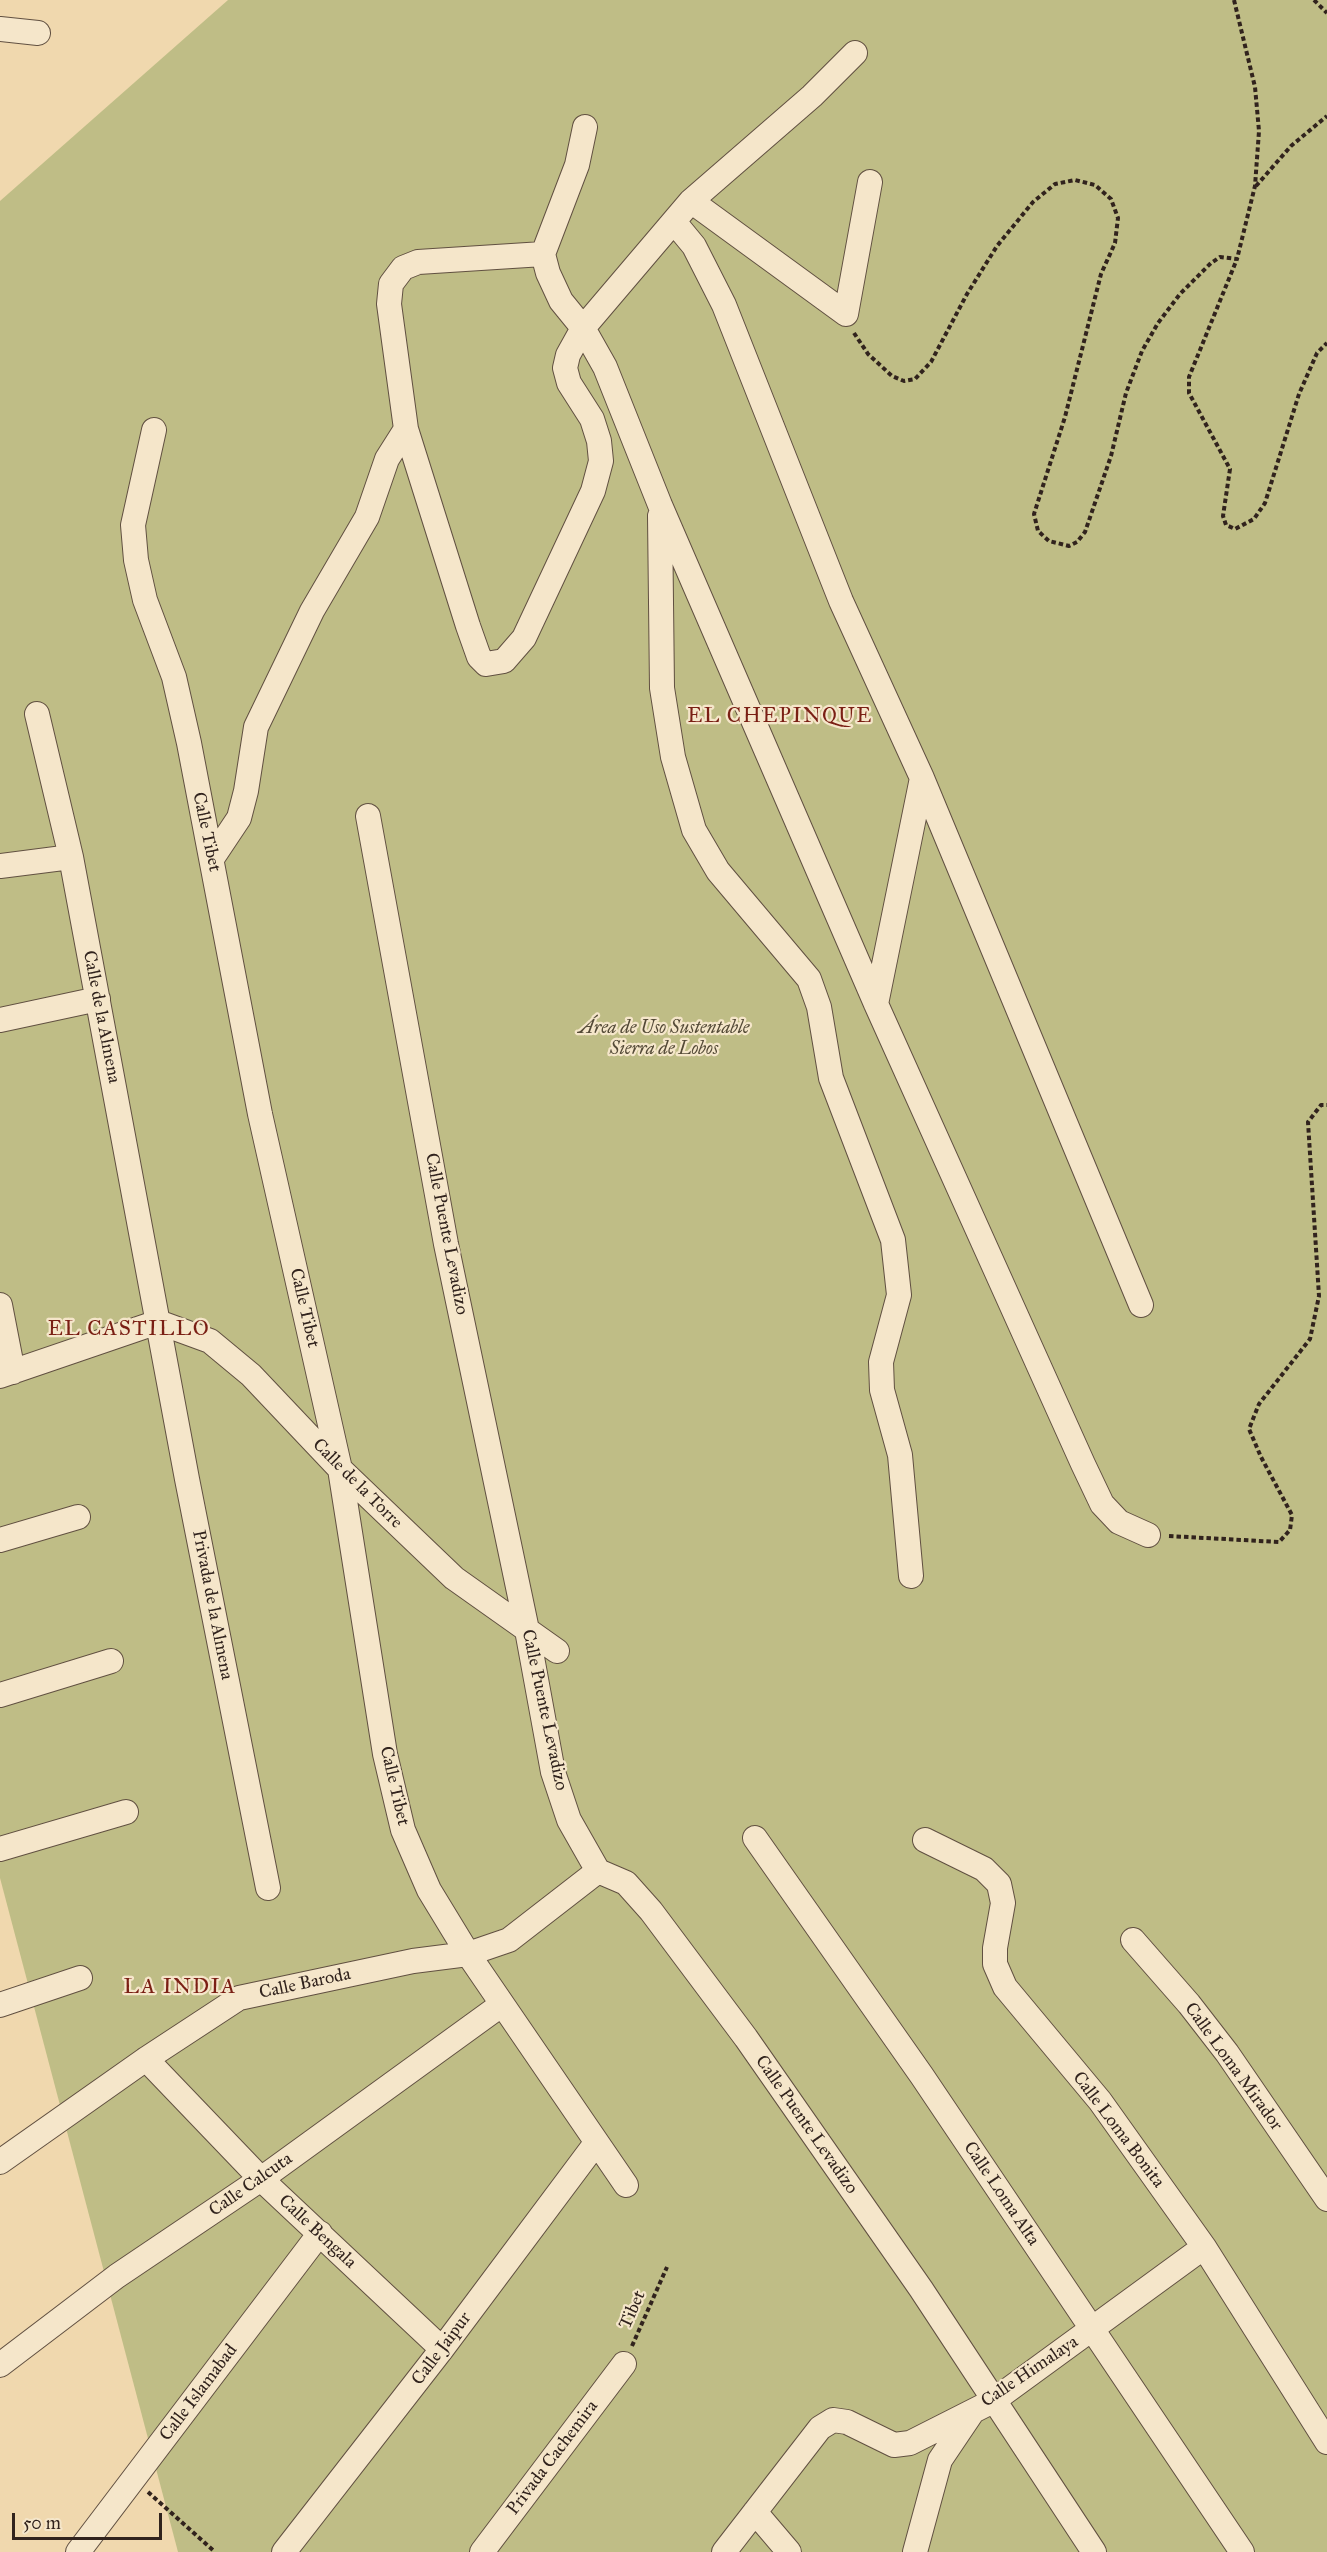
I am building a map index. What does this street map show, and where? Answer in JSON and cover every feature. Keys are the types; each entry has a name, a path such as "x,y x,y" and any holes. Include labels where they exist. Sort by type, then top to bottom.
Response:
{"street":[{"path":"0,29 38,33"},
{"path":"543,254 418,262 403,268 391,284 389,304 406,429 479,657 486,664 504,661 512,655 524,638 593,490 601,461 599,441 592,419 569,383 566,368 568,355 583,328 675,223 691,201 812,96 855,53"},
{"path":"585,127 577,165 543,254 561,301 583,328 605,367 660,505 876,1004 1102,1504 1119,1522 1148,1535"},
{"path":"691,201 846,314 870,182"},
{"path":"675,223 694,246 724,305 841,601 922,778 1141,1305"},
{"path":"213,857 238,818 246,790 256,727 312,611 367,517 387,459 406,429"},
{"name":"Calle Tibet","path":"154,430 133,525 136,560 145,600 174,677 213,857 260,1114 340,1469 385,1754 403,1830 429,1890 468,1954 626,2185"},
{"path":"660,505 662,688 673,757 694,830 718,871 809,979 819,1007 831,1078 892,1240 899,1295 881,1362 882,1390 900,1455 911,1576"},
{"name":"Calle de la Almena","path":"37,714 71,857 158,1322"},
{"path":"876,1004 922,778"},
{"name":"Calle Puente Levadizo","path":"368,816 446,1244 527,1630 553,1772 569,1820 598,1871 626,1883 651,1911 746,2038 921,2289 984,2406 1094,2552"},
{"path":"0,866 71,857"},
{"path":"0,1020 98,999"},
{"path":"0,1305 7,1374 158,1322"},
{"name":"Calle de la Torre","path":"158,1322 210,1341 251,1375 340,1469 454,1578 557,1651"},
{"name":"Privada de la Almena","path":"158,1322 268,1888"},
{"path":"0,1540 78,1517"},
{"path":"0,1695 111,1661"},
{"path":"0,1849 126,1812"},
{"name":"Calle Loma Alta","path":"756,1838 922,2076 1242,2552"},
{"name":"Calle Loma Bonita","path":"925,1840 984,1869 999,1884 1003,1903 995,1948 995,1964 1005,1987 1100,2101 1204,2247 1327,2442"},
{"name":"Calle Baroda","path":"0,2162 146,2059 239,1998 412,1961 468,1954 509,1940 598,1871"},
{"name":"Calle Loma Mirador","path":"1133,1940 1189,2004 1221,2045 1327,2199"},
{"path":"0,2005 80,1978"},
{"name":"Calle Calcuta","path":"0,2365 117,2276 261,2179 501,2005"},
{"name":"Calle Bengala","path":"146,2059 261,2179 442,2349"},
{"name":"Calle Jaipur","path":"284,2552 442,2349 596,2143"},
{"name":"Calle Islamabad","path":"78,2552 320,2233"},
{"name":"Calle Himalaya","path":"724,2552 820,2428 833,2420 847,2422 894,2445 910,2443 984,2406 1204,2247"},
{"name":"Privada Cachemira","path":"482,2552 624,2364"},
{"path":"915,2552 940,2460 984,2406"},
{"path":"755,2512 789,2552"}],"path":[{"path":"1234,0 1255,87 1259,131 1255,186 1237,259 1189,378 1189,393 1230,469 1223,516 1226,525 1235,529 1254,519 1265,503 1299,394 1317,353 1327,343"},
{"path":"1314,0 1327,13"},
{"path":"1255,186 1291,146 1327,116"},
{"path":"846,314 855,336 868,354 892,376 904,381 915,379 931,362 962,303 997,246 1033,202 1055,184 1075,180 1095,185 1111,199 1119,218 1115,243 1101,274 1065,417 1034,514 1038,531 1049,541 1069,546 1077,542 1085,532 1111,456 1126,393 1142,351 1158,323 1180,294 1211,263 1220,257 1237,259"},
{"path":"1148,1535 1279,1542 1290,1530 1292,1515 1249,1429 1259,1404 1310,1339 1319,1296 1308,1122 1321,1105 1327,1105"},
{"name":"Tibet","path":"624,2364 668,2267"},
{"path":"134,2479 215,2552"}],"green space":[{"name":"Área de Uso Sustentable Sierra de Lobos","path":"228,0 1327,0 1327,2552 178,2552 0,1878 0,201"}],"district":[{"name":"EL CHEPINQUE","path":"780,717"},
{"name":"EL CASTILLO","path":"129,1330"},
{"name":"LA INDIA","path":"180,1988"}]}
